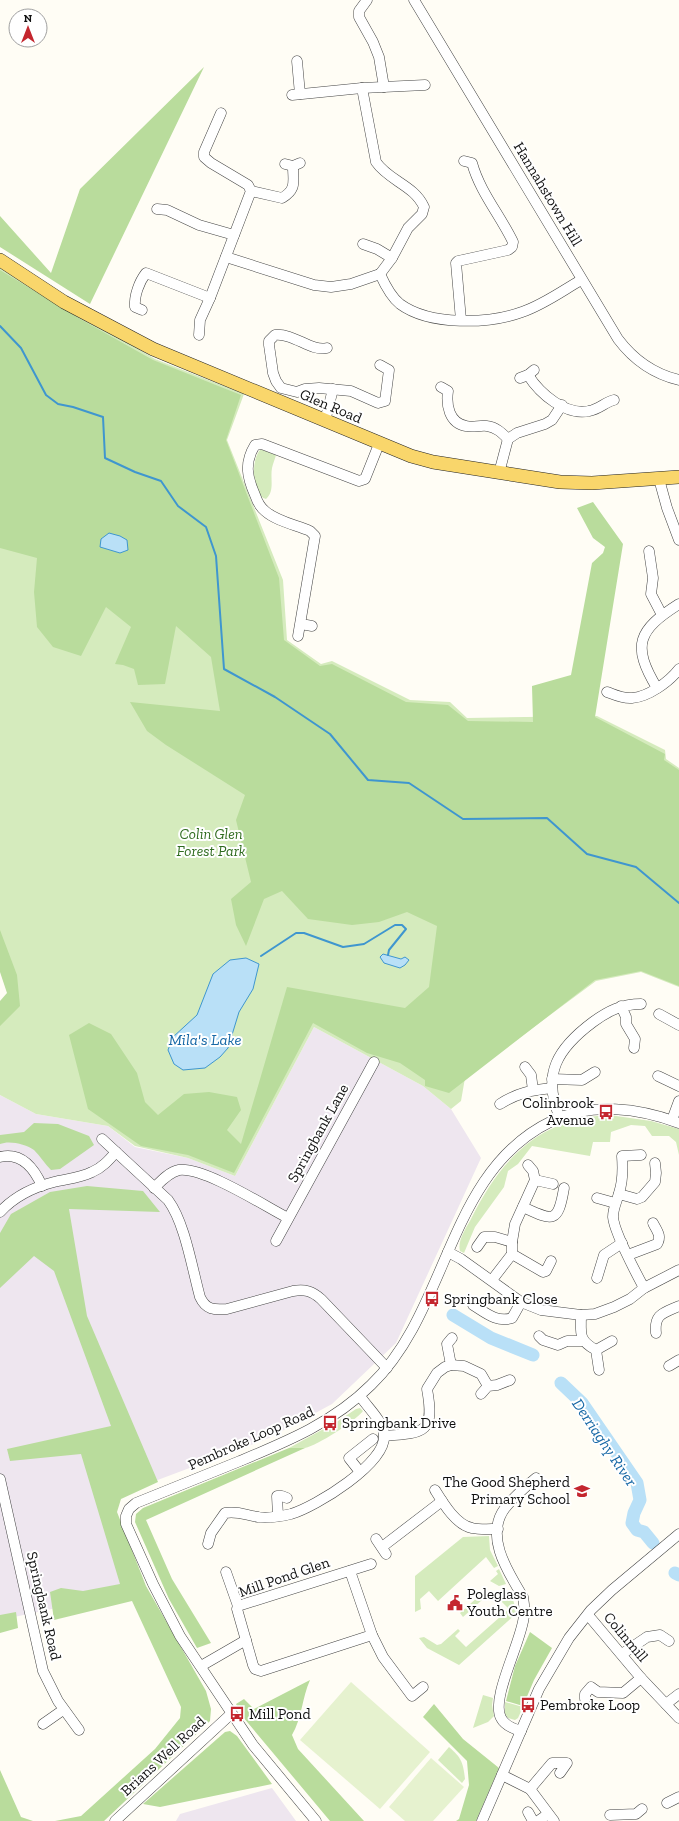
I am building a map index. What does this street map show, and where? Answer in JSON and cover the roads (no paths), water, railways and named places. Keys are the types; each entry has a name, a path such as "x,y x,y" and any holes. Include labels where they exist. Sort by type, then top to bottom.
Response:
{"main road":[{"name":"Glen Road","path":"0,260 64,302 153,349 411,456 433,462 560,482 592,483 679,477"}],"street":[{"path":"367,0 359,11 359,17 373,42 379,57 384,87"},
{"name":"Hannahstown Hill","path":"414,0 581,280 627,352 651,369 666,377 679,380"},
{"path":"297,59 296,95 426,83"},
{"path":"226,257 314,285 332,286 351,284 380,274 392,258 408,228 422,214 424,207 415,193 381,170 376,162 362,88"},
{"path":"199,335 200,320 210,298 251,191 248,185 211,163 204,157 204,152 221,113"},
{"path":"461,320 456,263 458,261 508,250 512,247 513,242 503,221 476,180 472,163 464,161"},
{"path":"251,191 282,198 290,193 293,185 293,164"},
{"path":"157,208 167,210 199,225 234,235"},
{"path":"362,255 362,241 392,258"},
{"path":"142,310 135,307 134,299 142,278 146,273 210,298"},
{"path":"380,274 388,290 400,304 425,317 461,320 488,320 514,315 536,306 581,280"},
{"path":"328,348 321,350 281,334 274,335 270,340 269,345 273,373 281,388 297,392 305,389 333,389 351,391 378,404 385,401 390,370 380,365"},
{"path":"527,375 537,389 573,411 588,411 604,406 611,401 605,391"},
{"path":"440,387 448,392 448,410 457,423 466,427 488,426 498,430 508,439"},
{"path":"325,421 333,389"},
{"path":"498,473 508,439 517,433 545,424 552,420 562,405"},
{"path":"298,636 315,536 310,531 271,515 259,504 248,478 248,465 254,448 259,443 359,481 366,479 379,444"},
{"path":"659,479 666,508 679,540"},
{"path":"650,551 653,578 651,594 662,615"},
{"path":"657,688 644,666 642,643 647,630 662,615 679,604"},
{"path":"301,624 312,626"},
{"path":"607,692 626,698 647,695 674,676 679,669"},
{"path":"560,1118 552,1084 556,1063 564,1049 576,1034 600,1017 627,1004 641,1004"},
{"path":"621,1006 626,1017 626,1024 634,1039 634,1048"},
{"path":"659,1014 679,1025"},
{"path":"615,1023 626,1024"},
{"name":"Springbank Lane","path":"276,1241 374,1062"},
{"path":"525,1067 530,1075 533,1090"},
{"path":"500,1104 513,1096 552,1084 582,1080 595,1072"},
{"path":"658,1076 679,1086"},
{"path":"676,1122 679,1102"},
{"name":"Pembroke Loop Road","path":"316,1821 253,1745 231,1714 177,1629 153,1584 130,1535 126,1516 129,1509 136,1503 281,1444 314,1428 336,1415 360,1396 387,1368 412,1333 448,1252 478,1191 499,1162 514,1146 527,1136 560,1118 583,1111 610,1109 641,1112 676,1122"},
{"path":"102,1139 168,1200 177,1215 200,1297 205,1306 209,1309 227,1309 293,1291 308,1291 321,1299 387,1368"},
{"path":"0,1212 18,1197 42,1186 93,1172 106,1163 116,1152"},
{"path":"642,1155 622,1156 623,1173 613,1217 615,1227 644,1288"},
{"path":"0,1157 14,1157 26,1162 35,1172 42,1186"},
{"path":"597,1198 637,1199 642,1197 654,1182 656,1173 655,1163"},
{"path":"492,1280 512,1254 515,1224 535,1180 533,1172 528,1165"},
{"path":"154,1188 170,1173 178,1170 200,1172 288,1218"},
{"path":"535,1180 553,1184"},
{"path":"523,1207 543,1216 550,1217 557,1214 561,1209 564,1188"},
{"path":"628,1255 657,1244 659,1235 653,1223"},
{"path":"477,1247 484,1237 489,1236 512,1242"},
{"path":"597,1278 604,1255 622,1243"},
{"path":"448,1252 492,1280 521,1302 541,1310 581,1315 595,1314 614,1307 630,1299 644,1288 679,1270"},
{"path":"512,1254 543,1272 546,1271 551,1261"},
{"path":"473,1305 492,1317 504,1320 512,1318 521,1302"},
{"path":"656,1334 655,1322 658,1317 662,1313 679,1306"},
{"path":"581,1315 582,1341"},
{"path":"540,1336 542,1340 558,1345 568,1341 582,1341 596,1350 600,1370"},
{"path":"451,1365 447,1344 452,1338"},
{"path":"596,1350 612,1341"},
{"path":"669,1366 679,1360"},
{"path":"384,1436 414,1434 424,1429 430,1420 431,1408 427,1389 437,1373 445,1367 451,1365 464,1366 481,1374 488,1386"},
{"path":"481,1394 488,1386 497,1385 510,1380"},
{"path":"208,1544 207,1531 225,1513 237,1512 259,1518 291,1514 308,1507 334,1492 371,1463 380,1451 384,1436 382,1426 360,1396"},
{"path":"360,1472 349,1458 373,1439"},
{"path":"521,1731 508,1727 500,1718 499,1705 502,1690 524,1614 523,1597 498,1550 498,1529 504,1509 536,1478"},
{"name":"Springbank Road","path":"0,1479 41,1663 49,1685 63,1710 79,1730"},
{"path":"435,1490 442,1501 464,1526 473,1528 498,1529"},
{"path":"278,1516 276,1496 287,1498"},
{"path":"382,1547 442,1501"},
{"path":"482,1821 546,1676 568,1638 612,1590 678,1538"},
{"name":"Mill Pond Glen","path":"371,1564 238,1606 237,1612 255,1669 261,1671 372,1635"},
{"path":"350,1571 372,1635 383,1657 412,1696 423,1687"},
{"path":"226,1572 238,1606"},
{"name":"Colinmill","path":"588,1615 642,1678 679,1718"},
{"path":"622,1654 647,1637 660,1635 669,1641"},
{"path":"201,1666 246,1640"},
{"name":"Colinmill","path":"585,1699 585,1694 591,1687 598,1692 623,1693 642,1678"},
{"path":"666,1704 679,1694"},
{"path":"43,1724 63,1710"},
{"name":"Brians Well Road","path":"115,1821 231,1714"},
{"path":"530,1789 552,1763 567,1763 560,1773"},
{"path":"502,1775 530,1789 551,1817 538,1821"},
{"path":"667,1803 679,1797"},
{"path":"610,1815 639,1815"}],"water":[{"path":"109,533 127,540 128,550 120,553 100,547 101,539"},
{"path":"383,954 401,959 405,957 409,960 400,968 384,963 380,957"},
{"name":"Mila's Lake","path":"246,958 259,964 253,989 239,1012 228,1048 220,1057 205,1068 183,1070 174,1064 168,1050 173,1037 197,1015 213,974 230,960"}],"waterway":[{"path":"0,326 21,348 46,395 58,404 73,407 103,417 105,458 135,472 161,481 178,506 206,527 216,556 224,669 275,697 330,734 368,780 409,783 463,819 547,818 587,854 636,867 679,903"},
{"path":"261,956 296,933 304,933 343,947 364,944 395,925 402,925 406,929 389,950 388,955"},
{"name":"Derriaghy River","path":"453,1315 491,1338 533,1355"},
{"name":"Derriaghy River","path":"561,1383 582,1403 637,1483 640,1500 634,1513 632,1523 637,1530 644,1532 653,1543"},
{"name":"Derriaghy River","path":"675,1573 679,1575"}],"place":[{"name":"Colinbrook Avenue","path":"606,1112"},
{"name":"Springbank Close","path":"432,1299"},
{"name":"Springbank Drive","path":"330,1423"},
{"name":"The Good Shepherd Primary School","path":"582,1491"},
{"name":"Poleglass Youth Centre","path":"455,1603"},
{"name":"Pembroke Loop","path":"528,1705"},
{"name":"Mill Pond","path":"237,1714"}],"park label":[{"name":"Colin Glen Forest Park","path":"211,842"}]}
